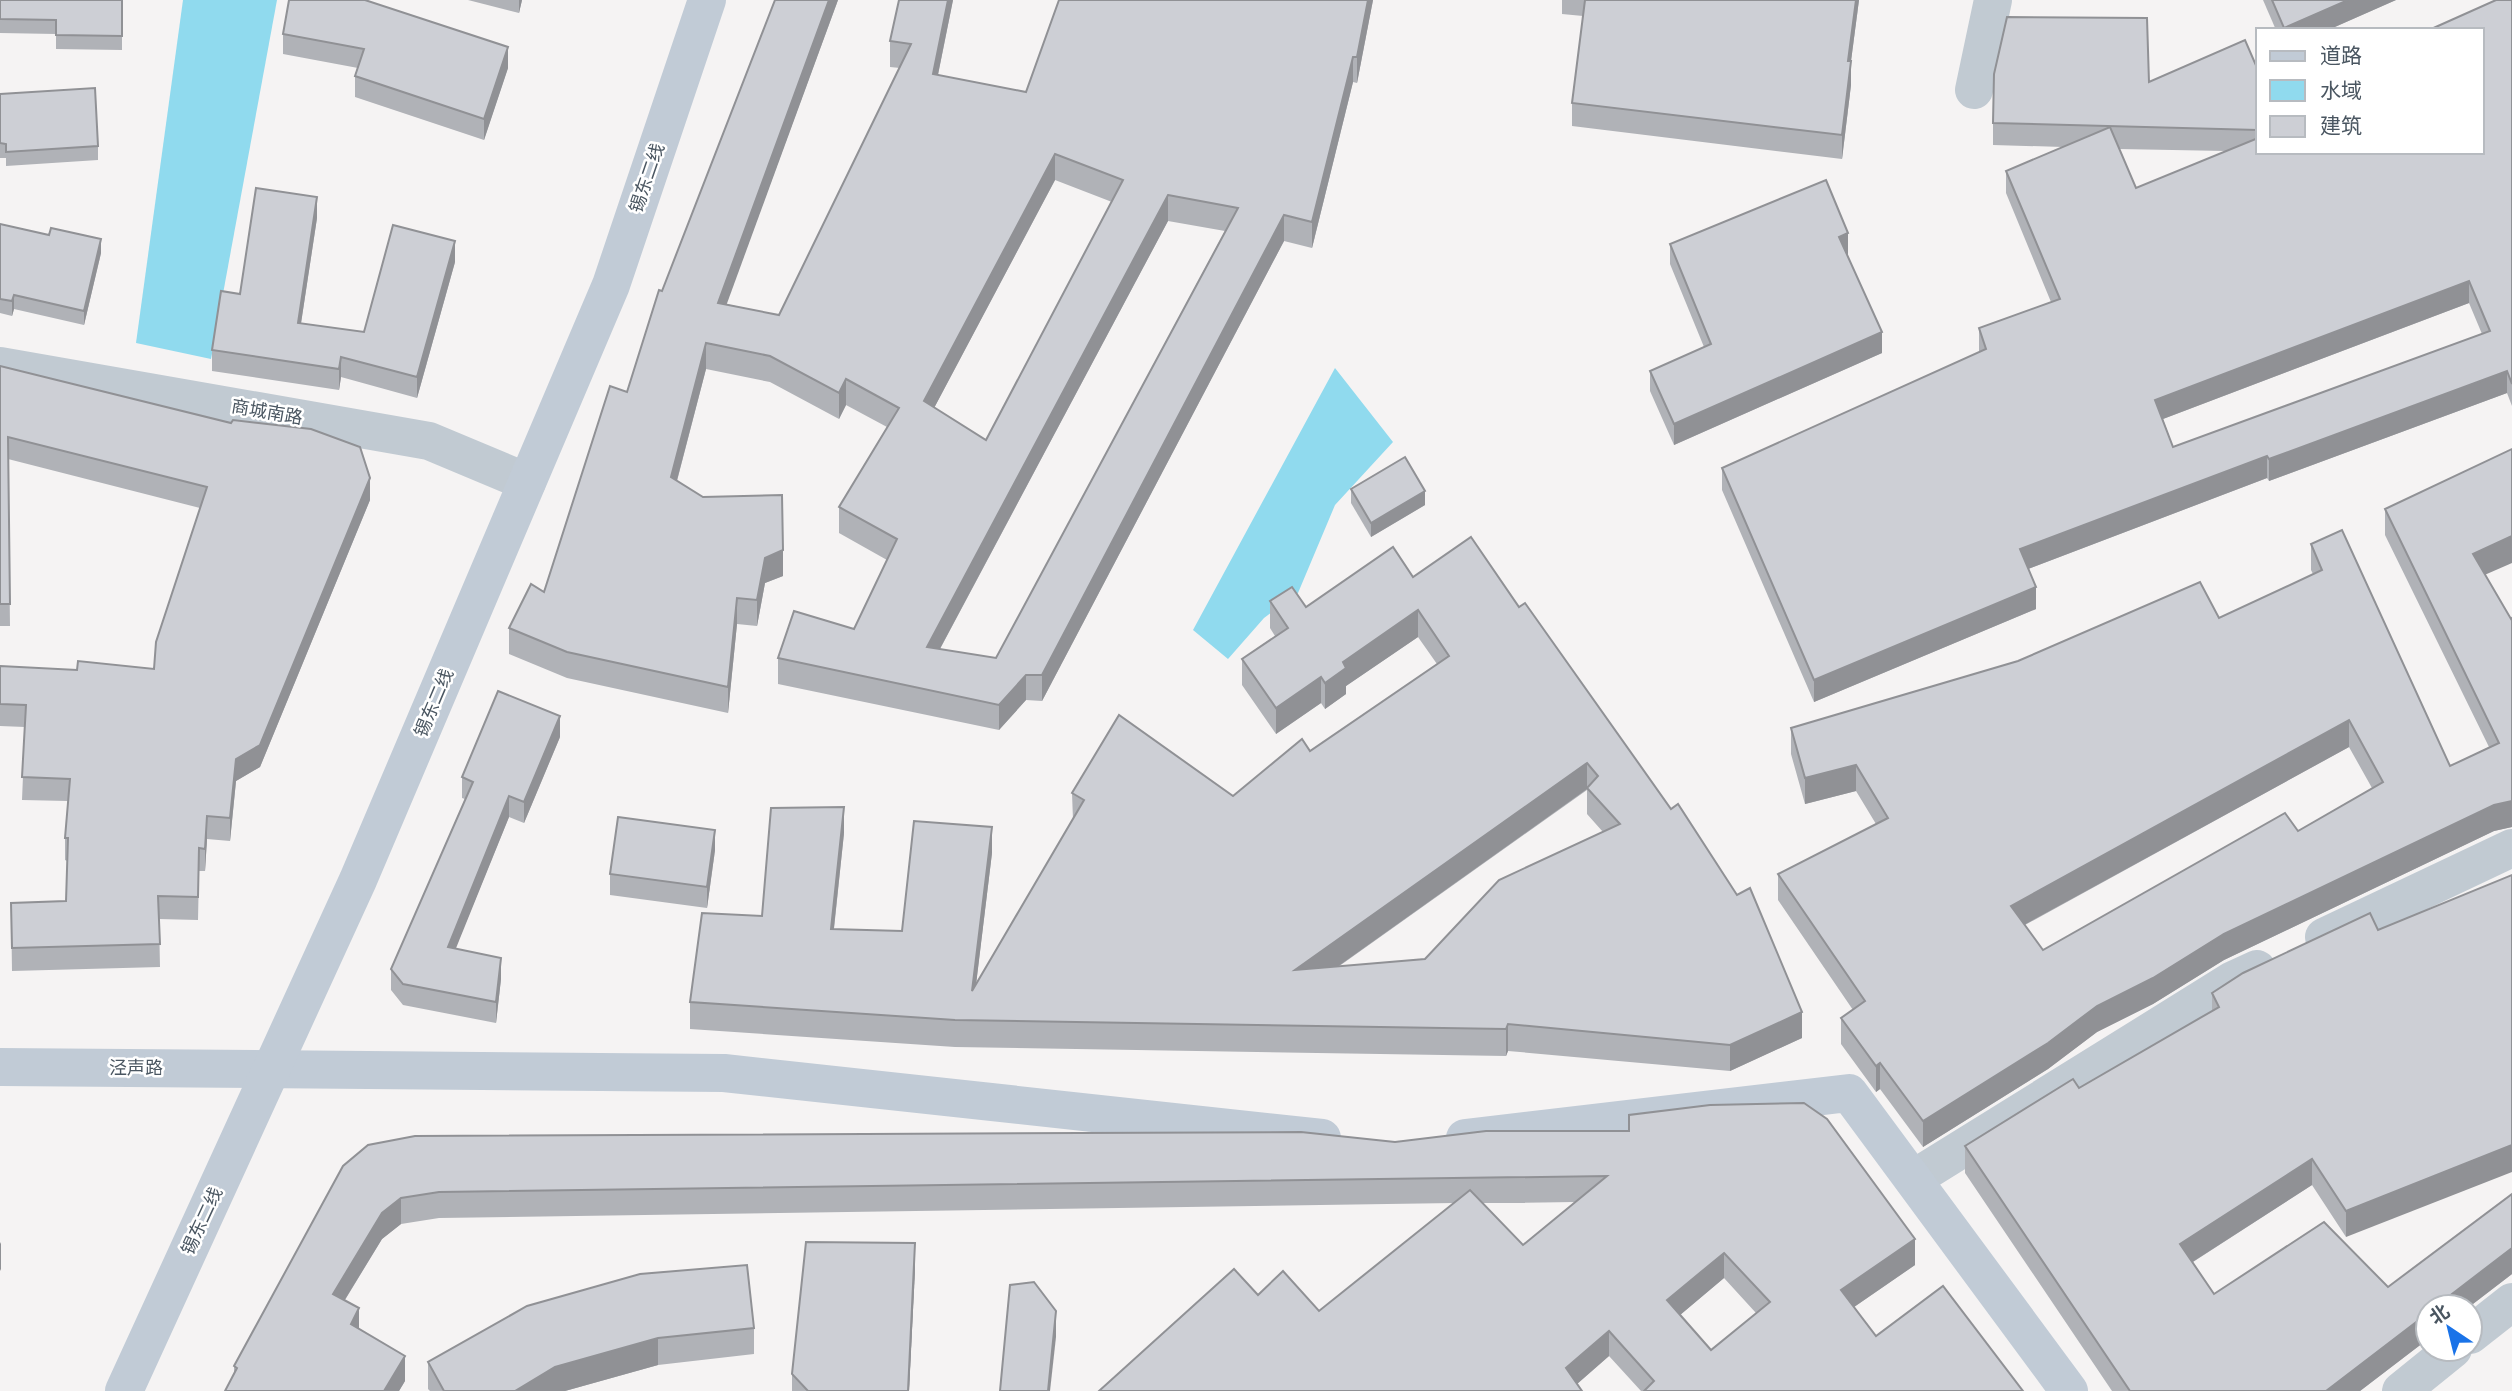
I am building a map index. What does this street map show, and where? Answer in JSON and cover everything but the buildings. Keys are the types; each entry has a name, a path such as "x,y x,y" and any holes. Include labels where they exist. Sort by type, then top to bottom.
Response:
{"street":[{"name":"锡东二线","path":"124,1391 358,880 611,285 707,0"},
{"path":"1974,90 1993,0"},
{"name":"商城南路","path":"0,366 429,441 527,482"},
{"path":"1913,1179 2233,980 2512,848"},
{"name":"泾声路","path":"0,1067 724,1073 1352,1142"},
{"path":"1434,1141 1849,1093 2069,1391"},
{"path":"2484,1324 2512,1302"},
{"path":"2402,1391 2436,1363"}],"water":[{"path":"183,0 277,0 211,359 136,343"},
{"path":"1335,368 1393,442 1335,505 1298,593 1264,618 1228,659 1193,630"}]}
